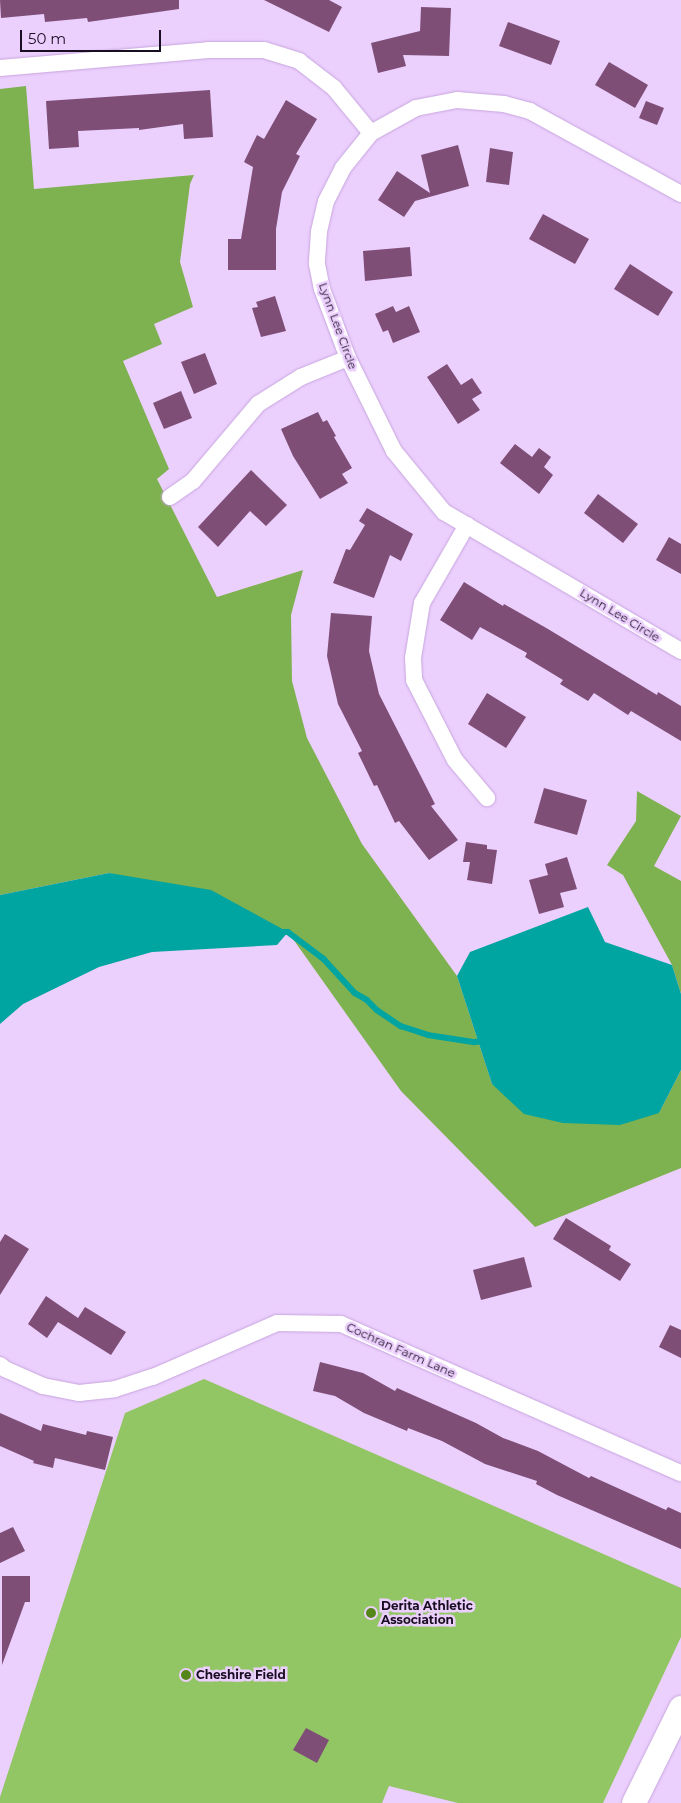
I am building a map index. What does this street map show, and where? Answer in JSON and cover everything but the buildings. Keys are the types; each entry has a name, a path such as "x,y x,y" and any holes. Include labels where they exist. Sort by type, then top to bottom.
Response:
{"main road":[{"path":"634,1803 681,1708"}],"street":[{"path":"0,68 208,50 264,50 299,61 334,88 371,134"},
{"name":"Lynn Lee Circle","path":"681,194 530,111 504,104 457,100 416,108 371,134 344,168 326,200 319,232 317,264 322,289 348,358 394,451 444,512 681,651"},
{"path":"170,497 192,481 258,404 301,377 348,358"},
{"path":"468,525 422,602 416,634 413,665 414,680 455,760 487,798"},
{"name":"Cochran Farm Lane","path":"0,1365 43,1386 79,1393 115,1389 153,1377 277,1323 341,1324 681,1473"}],"shaded area":[{"path":"26,86 34,189 194,175 190,184 180,262 193,307 154,324 162,344 123,361 169,469 157,479 217,597 303,570 291,615 292,681 307,738 362,844 457,976 492,1084 659,1113 681,1070 681,1168 535,1227 401,1091 288,932 109,873 0,895 0,89"},
{"path":"637,791 681,816 654,866 681,881 681,994 672,965 623,875 607,865 636,821"},
{"path":"109,873 211,890 288,932 277,945 152,952 99,967 23,1004 0,1024 0,895"},
{"path":"588,907 605,942 672,965 681,994 681,1070 659,1113 620,1125 563,1123 524,1114 492,1084 457,976 470,952"},
{"name":"Derita Athletic Association","path":"204,1379 681,1588 681,1637 603,1803 458,1803 389,1786 382,1803 0,1803 0,1797 125,1413"}],"waterway":[{"path":"281,932 288,932 324,959 355,993 401,1026 428,1035 474,1042 484,1041"}],"place":[{"name":"Derita Athletic Association","path":"371,1613"},
{"name":"Cheshire Field","path":"186,1675"}]}
